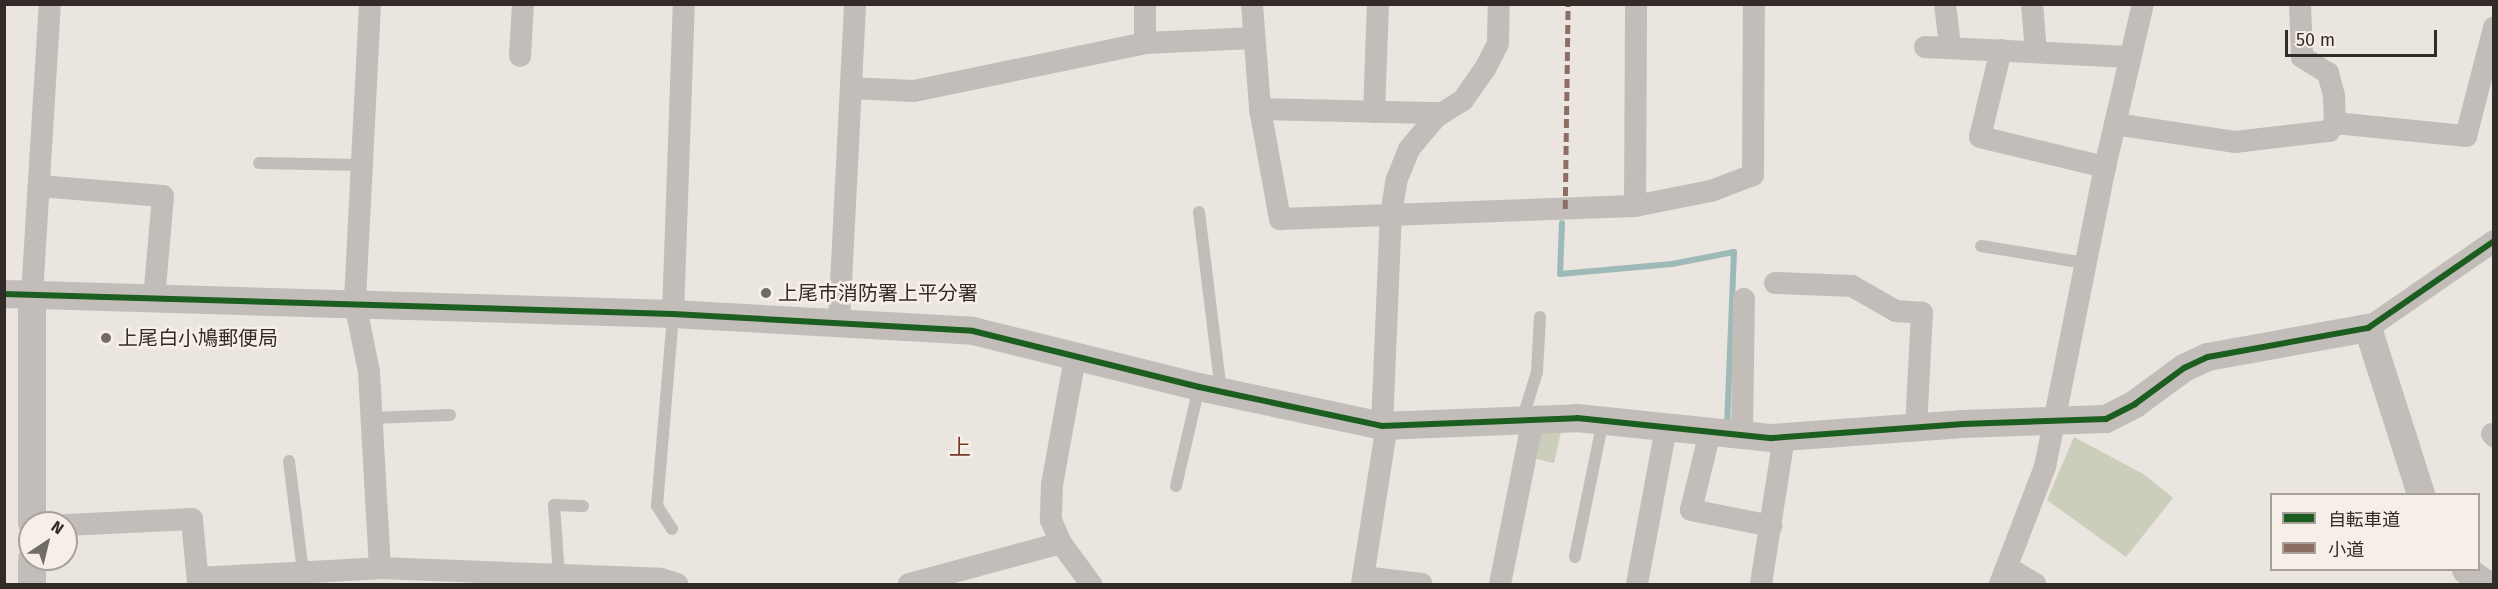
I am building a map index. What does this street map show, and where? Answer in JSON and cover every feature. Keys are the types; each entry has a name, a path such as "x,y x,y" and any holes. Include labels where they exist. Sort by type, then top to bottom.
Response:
{"street":[{"path":"31,511 18,295 39,186 50,4"},
{"path":"370,4 355,303 369,372 380,568"},
{"path":"520,56 523,4"},
{"path":"673,314 684,4"},
{"path":"839,322 855,4"},
{"path":"1145,4 1145,43"},
{"path":"1252,4 1260,109 1280,219 1635,206 1712,191 1753,175 1754,4"},
{"path":"1374,112 1378,4"},
{"path":"1422,585 1362,581 1385,426 1391,215 1397,178 1409,149 1442,113 1463,100 1485,69 1498,43 1499,4"},
{"path":"1635,206 1636,4"},
{"path":"1945,4 1950,46"},
{"path":"2032,4 2036,52"},
{"path":"2035,585 2003,576 2045,467 2105,167 2143,4"},
{"path":"2115,124 2235,142 2329,131 2335,123 2334,96 2328,73 2302,57 2300,4"},
{"path":"2335,123 2466,136 2493,28"},
{"path":"851,88 914,91 1145,43 1254,38"},
{"path":"1925,46 2130,57"},
{"path":"2001,50 1980,137 2105,167"},
{"path":"1260,109 1442,113"},
{"path":"39,186 163,196 154,298"},
{"path":"18,295 673,314 973,331 1210,390 1385,426 1527,420 1603,420 1710,432 1784,437 2106,419 2135,404 2184,368 2208,357 2368,328 2493,241"},
{"path":"1776,283 1852,286 1896,311 1922,313 1916,428"},
{"path":"1742,435 1744,300"},
{"path":"2368,328 2420,493"},
{"path":"1075,358 1052,485 1051,520 1061,543 1091,585"},
{"path":"1500,585 1527,420"},
{"path":"1637,585 1666,427"},
{"path":"1710,432 1691,510 1771,526"},
{"path":"1761,585 1784,437"},
{"path":"78,524 192,519 198,581 276,579 303,573 380,568 455,578 559,574 661,579 677,585"},
{"path":"909,585 960,577 1061,543"},
{"path":"2467,571 2486,585"}],"lane":[{"path":"259,163 362,165"},
{"path":"1176,486 1210,390 1199,212"},
{"path":"1982,246 2085,263"},
{"path":"672,529 657,506 673,314"},
{"path":"1527,420 1537,372 1540,317"},
{"path":"371,418 450,415"},
{"path":"1575,557 1603,420"},
{"path":"290,461 303,573"},
{"path":"559,574 554,505 583,506"}],"green space":[{"path":"1564,418 1554,463 1524,456 1533,419"},
{"path":"2074,437 2145,475 2173,498 2126,557 2047,500"}],"waterway":[{"path":"1562,223 1560,274 1672,264 1734,252 1727,427"}],"marked path":[{"path":"1565,209 1568,4"}],"cycle path":[{"path":"4,294 673,314 973,331 1199,387 1382,426 1577,418 1772,438 1963,424 2106,419 2135,404 2184,368 2208,357 2368,328 2494,241"}],"place":[{"name":"上尾市消防署上平分署","path":"766,293"},
{"name":"上尾白小鳩郵便局","path":"106,338"}],"district":[{"name":"上","path":"960,448"}]}
